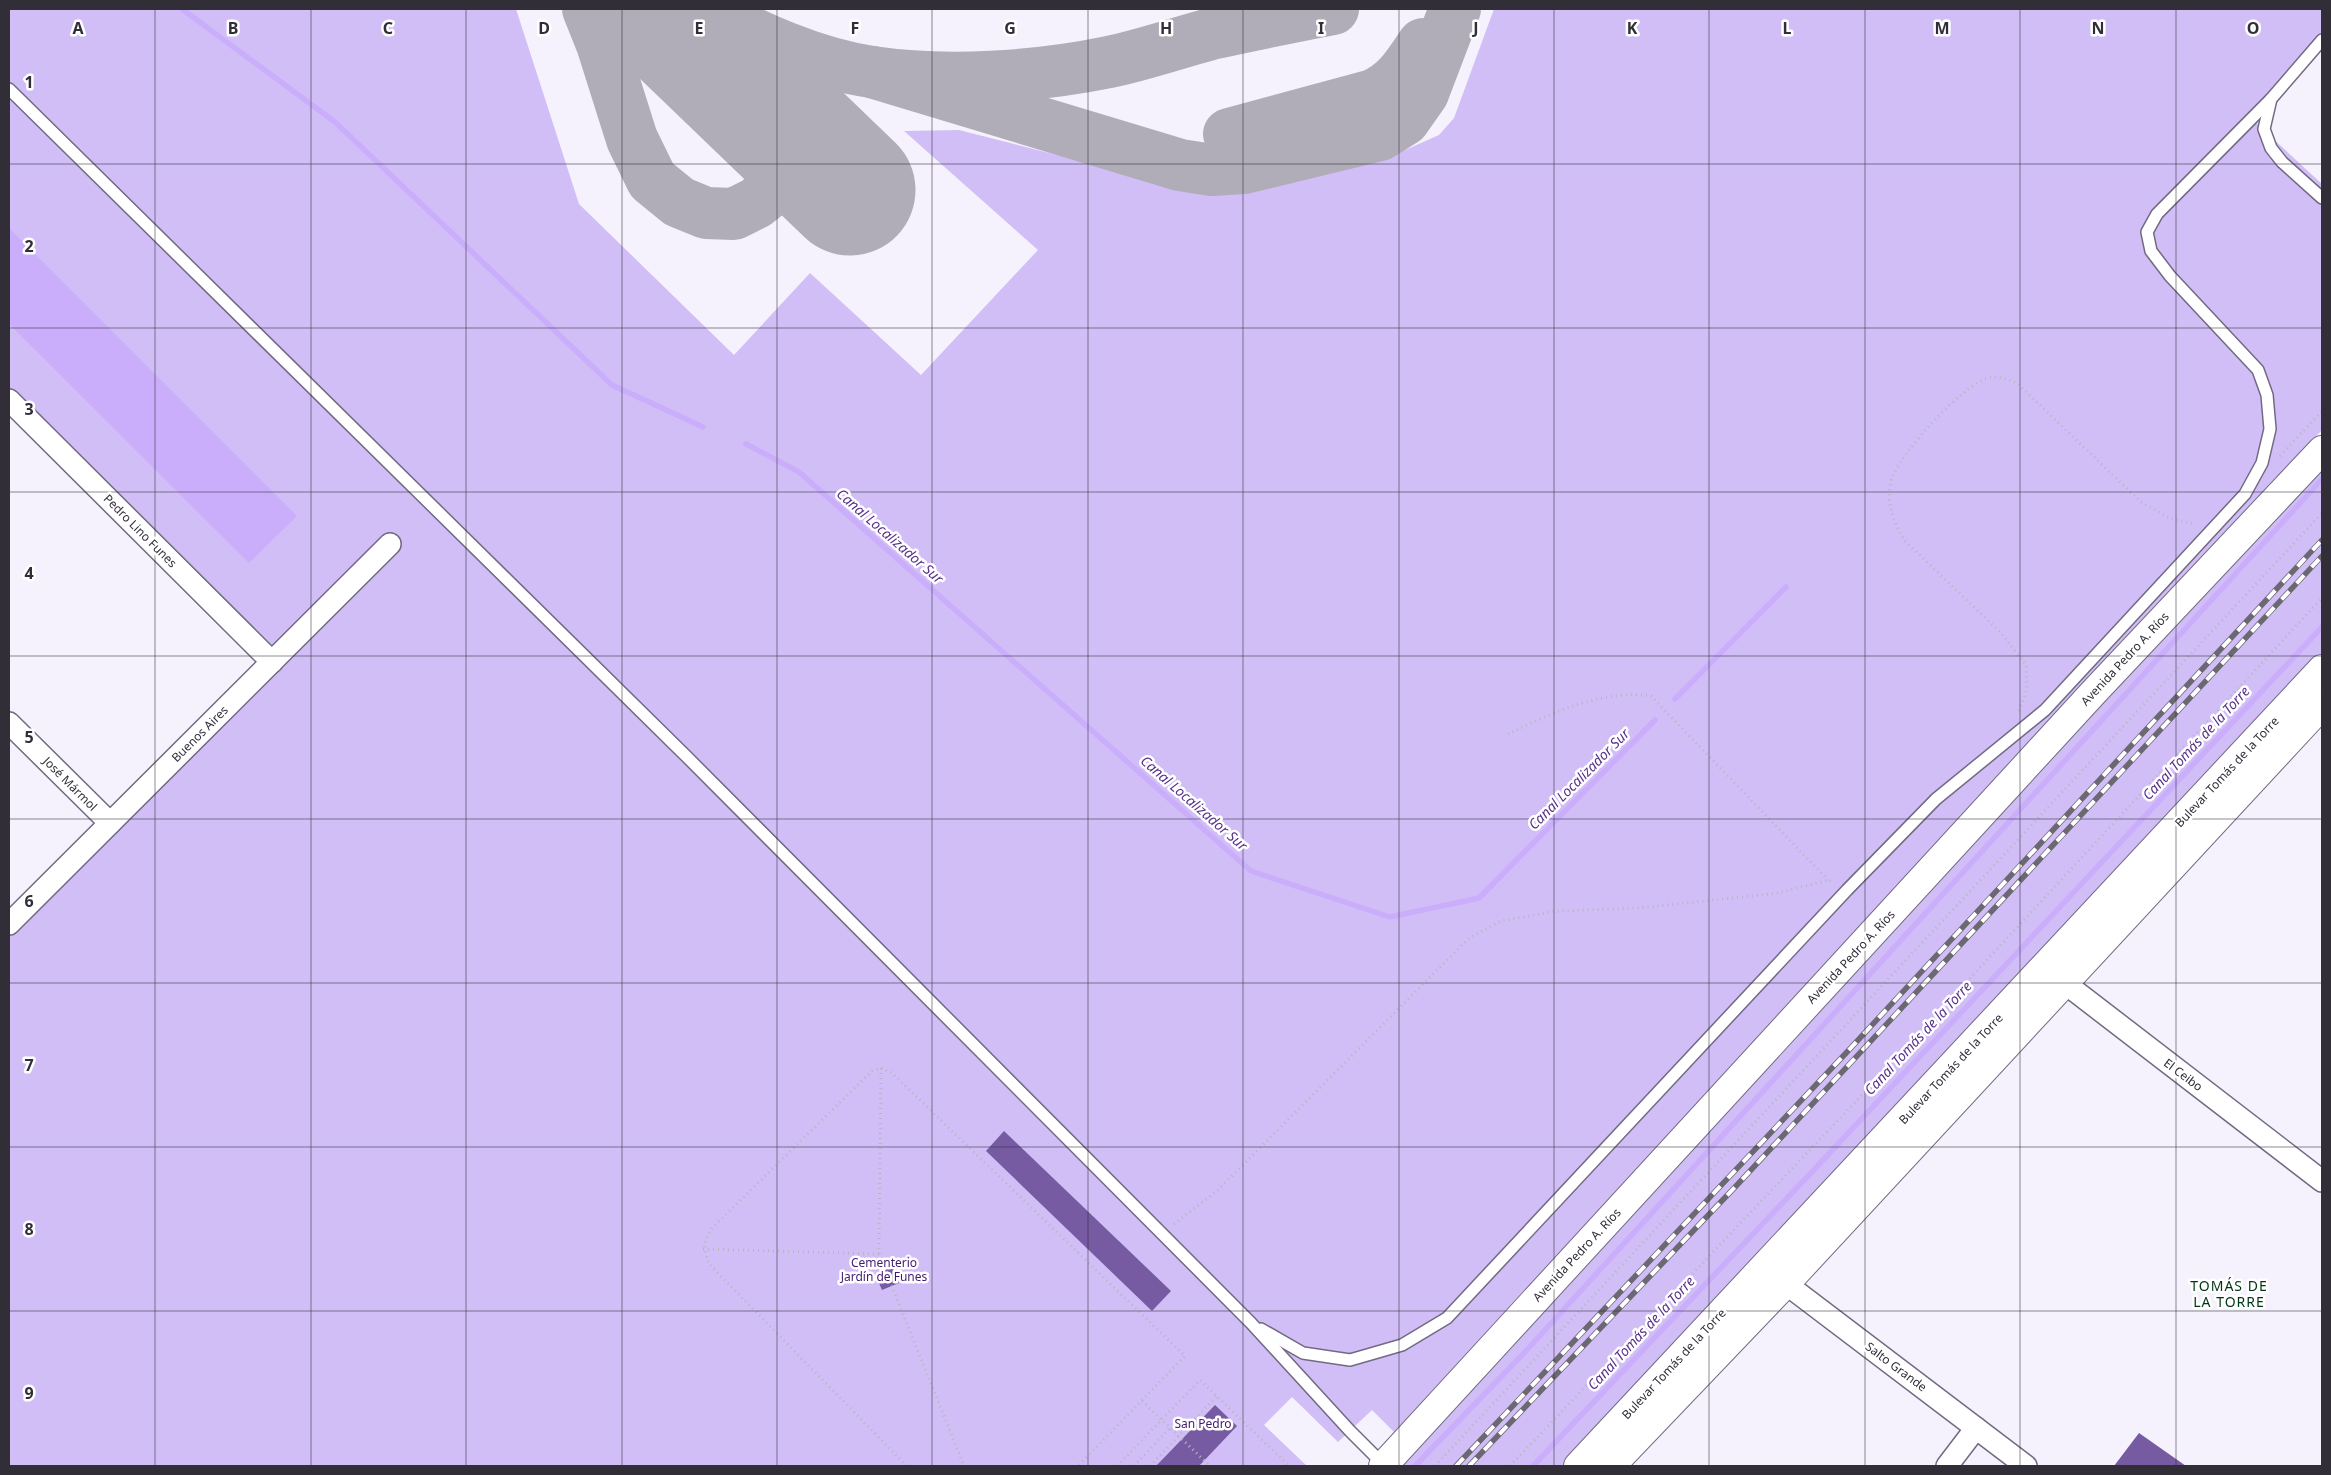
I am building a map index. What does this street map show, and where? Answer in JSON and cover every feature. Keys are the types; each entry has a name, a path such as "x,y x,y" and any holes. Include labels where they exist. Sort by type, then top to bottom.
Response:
{"street":[{"name":"Pedro Lino Funes","path":"9,400 272,662"},
{"name":"Avenida Pedro A. Ríos","path":"1383,1466 2093,693 2322,450"},
{"name":"Buenos Aires","path":"9,924 390,544"},
{"name":"Bulevar Tomás de la Torre","path":"1611,1466 1776,1276 2054,975 2322,669"},
{"name":"Bulevar Tomás de la Torre","path":"2054,975 2322,706"},
{"name":"José Mármol","path":"9,723 110,823"},
{"name":"El Ceibo","path":"2054,975 2322,1181"},
{"name":"Bulevar Tomás de la Torre","path":"1578,1466 1776,1276"},
{"name":"Salto Grande","path":"1776,1276 2026,1466"},
{"path":"1947,1466 1976,1428"}],"lane":[{"path":"1251,1323 1303,1353 1350,1360 1402,1345 1447,1318 1847,890 1936,799 2045,710 2245,494 2262,463 2270,429 2267,395 2258,370 2170,276 2151,251 2147,232 2157,214 2271,100 2322,40"},
{"path":"9,89 686,756 1162,1233 1251,1323 1383,1466"},
{"path":"2271,100 2264,129 2271,148 2282,162 2322,198"}],"path":[{"path":"2018,714 2027,688 2026,665 2002,633 1904,540 1893,521 1889,500 1892,478 1902,459 1930,424 1965,391 1986,379 2001,377 2017,383 2141,502 2171,519 2196,525 2222,520"},
{"path":"2277,459 2322,410"},
{"path":"1435,1466 2322,513"},
{"path":"1510,1466 1861,1096 2322,598"},
{"path":"1508,734 1560,710 1630,693 1651,696 1829,880 1847,890"},
{"path":"1162,1233 1218,1190 1468,939 1501,921 1557,911 1639,908 1778,893 1829,880"},
{"path":"881,1068 879,1254 964,1466"},
{"path":"907,1466 709,1264 703,1249 704,1240 712,1228 872,1071 881,1068 892,1073 1185,1356 1078,1466"},
{"path":"703,1249 879,1254"},
{"path":"1117,1466 1200,1380 1289,1466"},
{"path":"1150,1466 1217,1396"},
{"path":"1142,1401 1210,1466"},
{"path":"1134,1466 1170,1428"},
{"path":"1279,1466 1284,1462"}],"green space":[{"path":"9,9 516,9 579,204 734,355 810,273 921,375 1038,250 904,131 959,130 1194,190 1228,193 1396,154 1439,135 1454,118 1494,9 2322,9 2322,46 2255,122 2322,184 2322,430 2225,532 1394,1432 1372,1410 1338,1442 1292,1397 1264,1425 1307,1466 9,1466 9,924 271,662 9,400"},
{"path":"2322,450 2322,669 1578,1466 1383,1466"}],"shaded area":[{"path":"9,228 297,516 249,563 9,324"}],"building":[{"path":"1004,1131 1171,1291 1152,1311 986,1151"},
{"path":"893,1267 899,1283 882,1290 875,1274"},
{"path":"1215,1405 1237,1426 1199,1466 1156,1466"},
{"path":"2139,1433 2186,1466 2114,1466"}],"waterway":[{"path":"182,9 335,122 612,385 703,427"},
{"name":"Canal Localizador Sur","path":"746,444 799,472 1251,871 1390,917 1479,898 1655,720"},
{"path":"1415,1466 1524,1353 2322,479"},
{"name":"Canal Localizador Sur","path":"1675,699 1786,587"},
{"name":"Canal Tomás de la Torre","path":"1533,1466 1809,1175 2322,627"}],"taxiway":[{"path":"588,9 602,44 632,139 652,180 679,202 706,213 734,214 756,203 776,187 789,156 788,130"},
{"path":"707,9 765,39 830,63 872,72 960,78 1021,75 1109,62 1211,34 1333,9"},
{"path":"872,72 1180,165 1212,170 1244,168 1380,135 1404,120 1423,93 1455,9"},
{"path":"1229,134 1382,91 1396,80 1423,44"}],"runway":[{"path":"662,9 850,190"}],"railway":[{"path":"1456,1466 1847,1052 2322,540"},
{"path":"1469,1466 1737,1185 2322,556"}],"district":[{"name":"TOMÁS DE LA TORRE","path":"2229,1294"}],"park label":[{"name":"Cementerio Jardín de Funes","path":"884,1270"},
{"name":"San Pedro","path":"1203,1424"}]}
